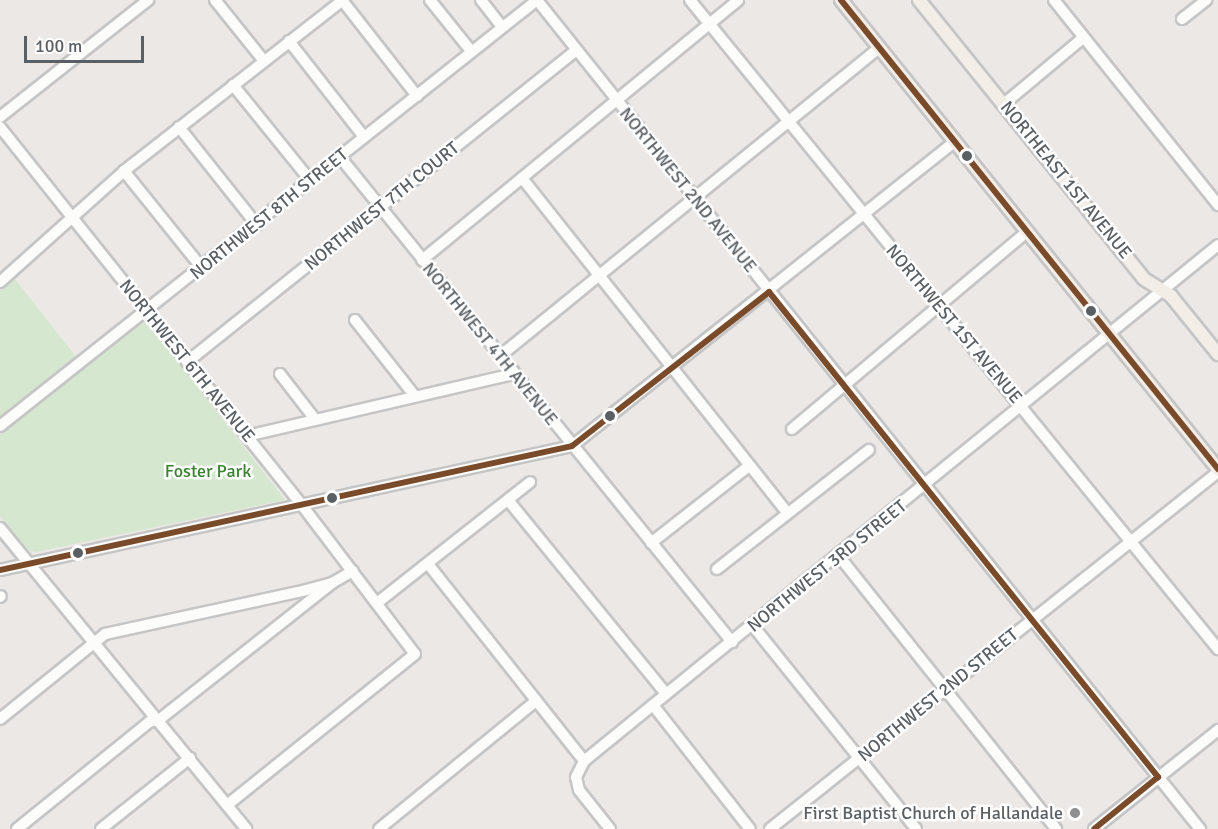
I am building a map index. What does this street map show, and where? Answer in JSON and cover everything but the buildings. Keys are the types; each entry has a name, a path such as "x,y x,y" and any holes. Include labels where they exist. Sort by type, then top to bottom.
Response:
{"main road":[{"path":"841,0 1218,471"},
{"name":"NORTHEAST 1ST AVENUE","path":"919,0 1005,103 1144,279 1171,296 1218,354"}],"street":[{"path":"0,117 148,0"},
{"path":"215,0 264,61"},
{"path":"0,282 63,229 71,215 124,171 343,0 417,96"},
{"path":"430,0 471,51"},
{"path":"481,0 502,27"},
{"name":"NORTHWEST 8TH STREET","path":"0,426 146,309 257,225 310,180 537,0"},
{"name":"NORTHWEST 2ND AVENUE","path":"537,0 1200,829"},
{"name":"NORTHWEST 1ST AVENUE","path":"690,0 937,308 1024,407 1218,649"},
{"path":"422,260 617,102 738,0"},
{"path":"1054,0 1218,206"},
{"path":"1182,19 1206,0"},
{"path":"1005,103 1083,38"},
{"path":"289,41 364,137"},
{"path":"500,356 879,48"},
{"name":"NORTHWEST 7TH COURT","path":"187,362 576,50"},
{"path":"233,85 310,180"},
{"name":"NORTHWEST 6TH AVENUE","path":"0,127 301,504 415,654 227,805"},
{"path":"179,128 257,225"},
{"path":"0,570 572,446 674,368 955,141"},
{"name":"NORTHWEST 4TH AVENUE","path":"340,157 513,374 732,642"},
{"path":"124,171 202,268"},
{"path":"522,178 787,512"},
{"path":"792,429 1027,232"},
{"name":"NORTHWEST 3RD STREET","path":"610,829 579,790 576,777 584,761 1024,407 1218,245"},
{"path":"355,320 414,395"},
{"path":"280,374 314,418"},
{"path":"247,436 314,418 513,374"},
{"path":"717,569 868,450"},
{"path":"651,543 749,466"},
{"name":"NORTHWEST 2ND STREET","path":"770,829 1218,471"},
{"path":"376,603 530,482"},
{"path":"508,500 666,694"},
{"path":"0,528 160,719 243,828"},
{"path":"839,556 944,692 1056,829"},
{"path":"428,564 584,761"},
{"path":"17,829 149,722 160,719 332,583 353,571"},
{"path":"0,720 105,634 332,583"},
{"path":"753,626 916,829"},
{"path":"379,829 536,701"},
{"path":"653,705 750,829"},
{"path":"1094,829 1218,730"},
{"path":"101,829 189,758"}],"green space":[{"name":"Foster Park","path":"14,278 84,367 145,319 285,500 36,552 27,550 0,516 0,289"}],"transit line":[{"path":"841,0 1218,469"},
{"path":"0,570 572,446 769,292 1158,777 1094,829"}],"place":[{"name":"First Baptist Church of Hallandale","path":"1075,813"}]}
